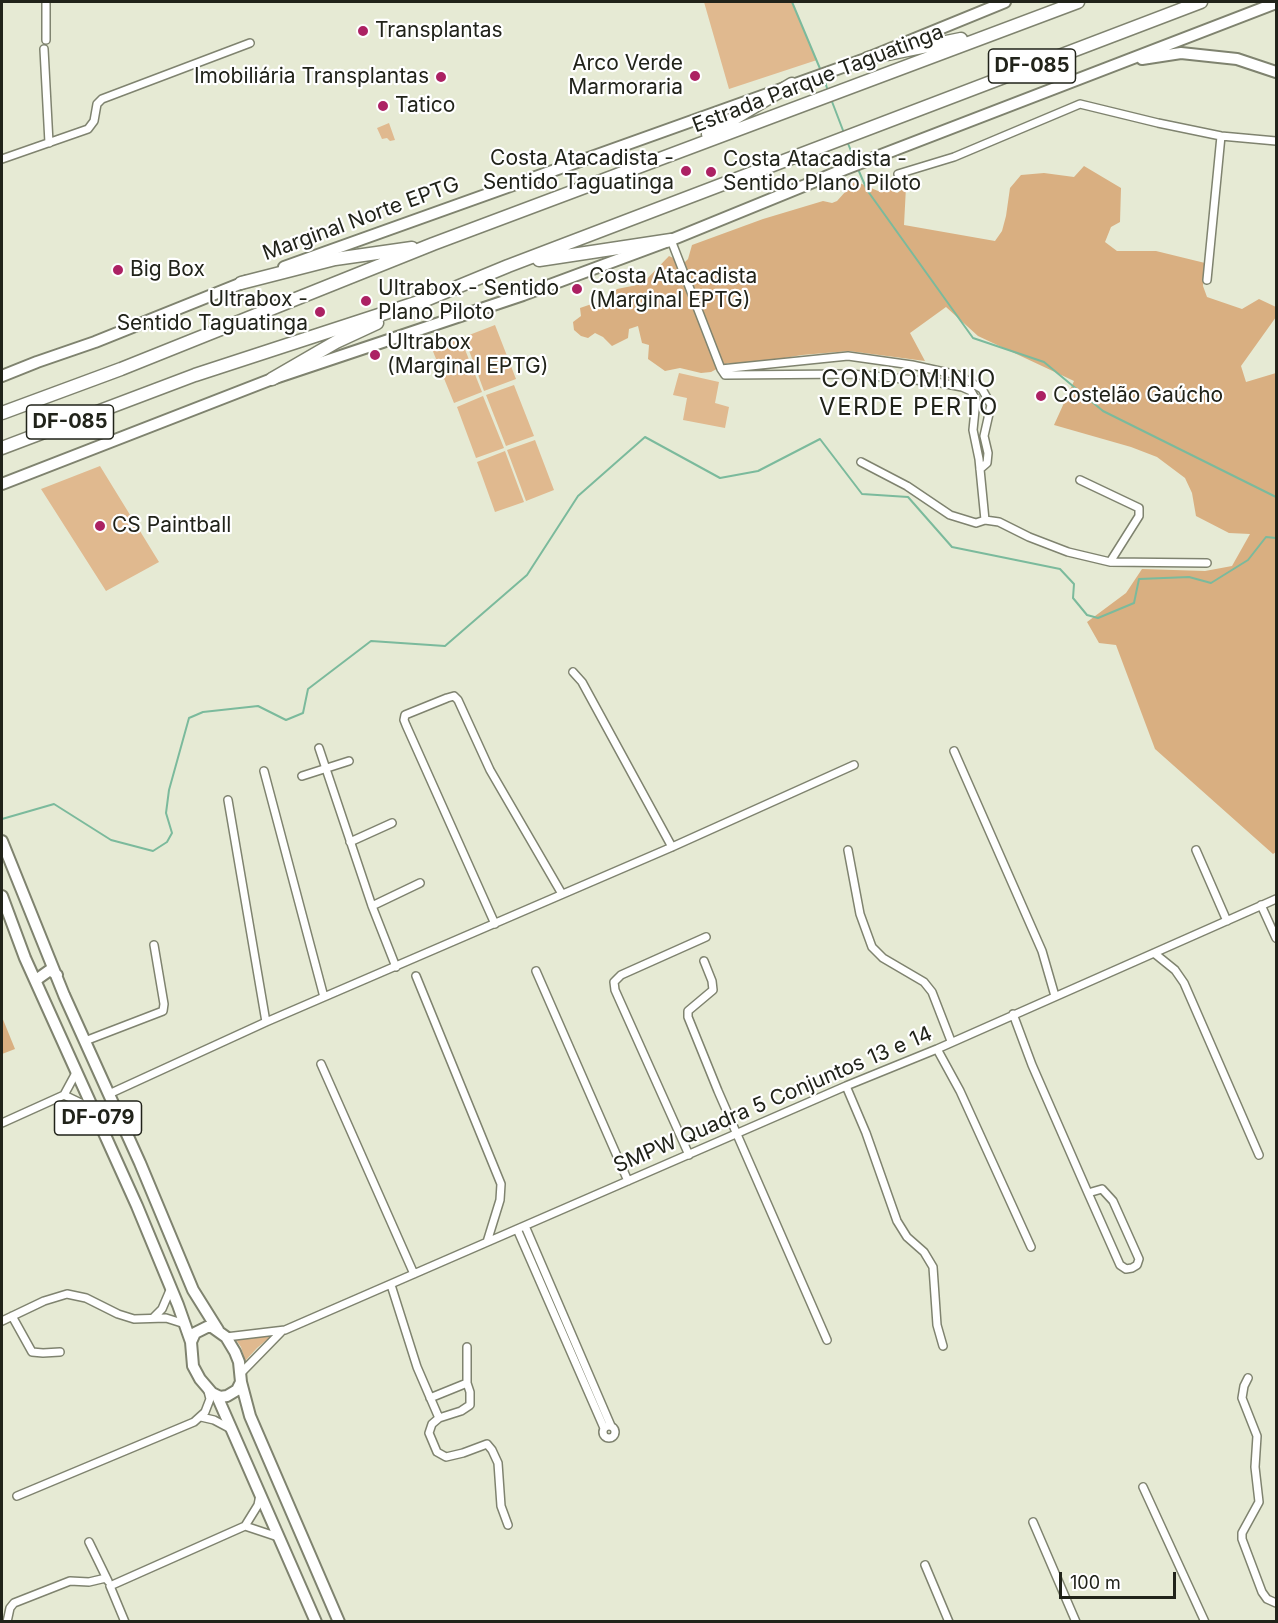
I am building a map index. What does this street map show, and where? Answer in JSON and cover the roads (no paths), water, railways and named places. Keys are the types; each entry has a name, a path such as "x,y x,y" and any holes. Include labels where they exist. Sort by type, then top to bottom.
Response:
{"highway":[{"name":"Estrada Parque Taguatinga","path":"2,413 121,369 434,244 1078,2"},
{"name":"DF-085","path":"2,448 195,375 428,299 508,266 1200,2"},
{"path":"868,58 998,32"},
{"path":"660,159 729,123 792,84"},
{"path":"508,266 671,240"},
{"path":"241,283 335,259 434,244"},
{"path":"272,379 336,342 428,299"}],"main road":[{"name":"Marginal Norte EPTG","path":"2,376 95,342 241,283 868,58 1005,2"},
{"path":"2,484 272,379 523,295 671,240 845,169 1276,3"},
{"path":"1121,62 1181,53 1237,59 1276,72"},
{"name":"DF-079","path":"2,841 85,1041 193,1290 235,1352 250,1416 339,1622"},
{"name":"DF-079","path":"2,896 25,958 77,1071 171,1288 191,1342 194,1366 200,1379 212,1392 234,1432 316,1622"},
{"path":"36,980 50,970 57,975"},
{"path":"191,1342 195,1333 200,1329 212,1327 222,1334"},
{"path":"212,1392 220,1397 233,1393 241,1377"}],"street":[{"path":"46,2 46,40"},
{"path":"2,159 91,126 95,108 102,99 250,43"},
{"path":"44,49 49,143"},
{"path":"898,174 954,157 1080,104 1221,136 1276,141"},
{"path":"1207,280 1221,136"},
{"path":"671,240 725,375 851,374 936,382 966,389 974,394 973,430 985,520"},
{"path":"721,369 848,356 912,364 958,375 982,389 991,405 984,436 988,453 987,462 980,469"},
{"path":"861,462 907,486 950,515 976,523 985,520 999,522 1068,552 1110,562 1207,563"},
{"path":"1080,480 1139,508 1139,516 1110,562"},
{"path":"573,672 582,682 672,847"},
{"path":"495,924 406,725 405,715 454,696 458,700 490,770 562,894"},
{"path":"319,748 372,906 396,967"},
{"path":"954,751 1042,951 1055,996"},
{"path":"302,776 349,761"},
{"path":"109,1094 266,1022 672,847 854,765"},
{"path":"264,771 324,997"},
{"path":"228,801 266,1022"},
{"path":"350,842 392,823"},
{"path":"848,850 860,914 872,947 883,958 924,982 932,992 951,1041"},
{"path":"1196,850 1227,921"},
{"path":"372,906 420,883"},
{"name":"SMPW Quadra 5 Conjuntos 13 e 14","path":"222,1334 282,1331 846,1086 937,1049 1276,899"},
{"path":"1261,905 1276,938"},
{"path":"689,1155 615,990 614,982 621,975 706,937"},
{"path":"85,1041 163,1011 164,1004 154,945"},
{"path":"1154,953 1175,970 1184,983 1259,1155"},
{"path":"704,961 713,990 688,1011 688,1017 827,1340"},
{"path":"536,971 628,1181"},
{"path":"416,976 501,1184 500,1200 487,1242"},
{"path":"1013,1014 1032,1065 1088,1193 1120,1266 1126,1269 1137,1265 1139,1259 1113,1201 1102,1190 1088,1193"},
{"path":"937,1049 960,1091 1031,1247"},
{"path":"321,1064 414,1274"},
{"path":"2,1123 64,1095 77,1071"},
{"path":"846,1086 866,1133 897,1221 907,1237 924,1252 933,1267 937,1325 943,1346"},
{"path":"64,1095 89,1106 95,1112"},
{"path":"521,1227 607,1427"},
{"path":"391,1285 417,1367 438,1418"},
{"path":"154,1317 162,1309 171,1288"},
{"path":"2,1321 57,1295 67,1294 86,1298 118,1314 134,1319 154,1317 172,1319 185,1324"},
{"path":"12,1316 32,1352 60,1352"},
{"name":"SMPW Quadra 5 Conjuntos 13 e 14","path":"241,1377 282,1331"},
{"path":"467,1347 467,1383 470,1405 461,1411 438,1418 432,1424 429,1433 437,1452 441,1455 450,1456 487,1444 492,1450 499,1469 501,1506 508,1525"},
{"path":"1248,1378 1242,1398 1257,1436 1255,1467 1260,1502 1242,1533 1242,1539 1262,1592 1276,1603"},
{"path":"430,1398 467,1383"},
{"path":"201,1417 212,1392"},
{"path":"16,1496 201,1417 225,1424 234,1432"},
{"path":"1143,1487 1205,1622"},
{"path":"110,1586 245,1526 258,1505 260,1495"},
{"path":"1033,1522 1076,1622"},
{"path":"245,1526 278,1537"},
{"path":"89,1542 125,1622"},
{"path":"925,1565 949,1622"},
{"path":"7,1622 9,1608 14,1603 70,1581 89,1582 106,1578"}],"waterway":[{"path":"792,2 821,71"},
{"path":"824,79 828,91"},
{"path":"831,99 844,133"},
{"path":"847,141 855,161"},
{"path":"858,169 867,190 973,338 1044,362 1103,411 1276,497"},
{"path":"2,819 54,804 111,840 153,851 167,842 172,833 166,813 169,790 189,718 203,712 258,706 286,720 303,713 308,689 371,641 445,646 527,575 578,496 645,437 720,478 758,471 820,439 862,494 908,497 952,547 1060,569 1074,584 1073,598 1087,615 1098,618 1134,603 1139,579 1189,577 1211,583 1248,560 1266,537 1276,538"}],"place":[{"name":"Transplantas","path":"363,31"},
{"name":"Arco Verde Marmoraria","path":"695,76"},
{"name":"Imobiliária Transplantas","path":"441,77"},
{"name":"Tatico","path":"383,106"},
{"name":"Costa Atacadista - Sentido Taguatinga","path":"686,171"},
{"name":"Costa Atacadista - Sentido Plano Piloto","path":"711,172"},
{"name":"Big Box","path":"118,270"},
{"name":"Costa Atacadista (Marginal EPTG)","path":"577,289"},
{"name":"Ultrabox - Sentido Plano Piloto","path":"366,301"},
{"name":"Ultrabox - Sentido Taguatinga","path":"320,312"},
{"name":"Ultrabox (Marginal EPTG)","path":"375,355"},
{"name":"Costelão Gaúcho","path":"1041,396"},
{"name":"CS Paintball","path":"100,526"}],"district":[{"name":"CONDOMINIO VERDE PERTO","path":"909,394"}]}
